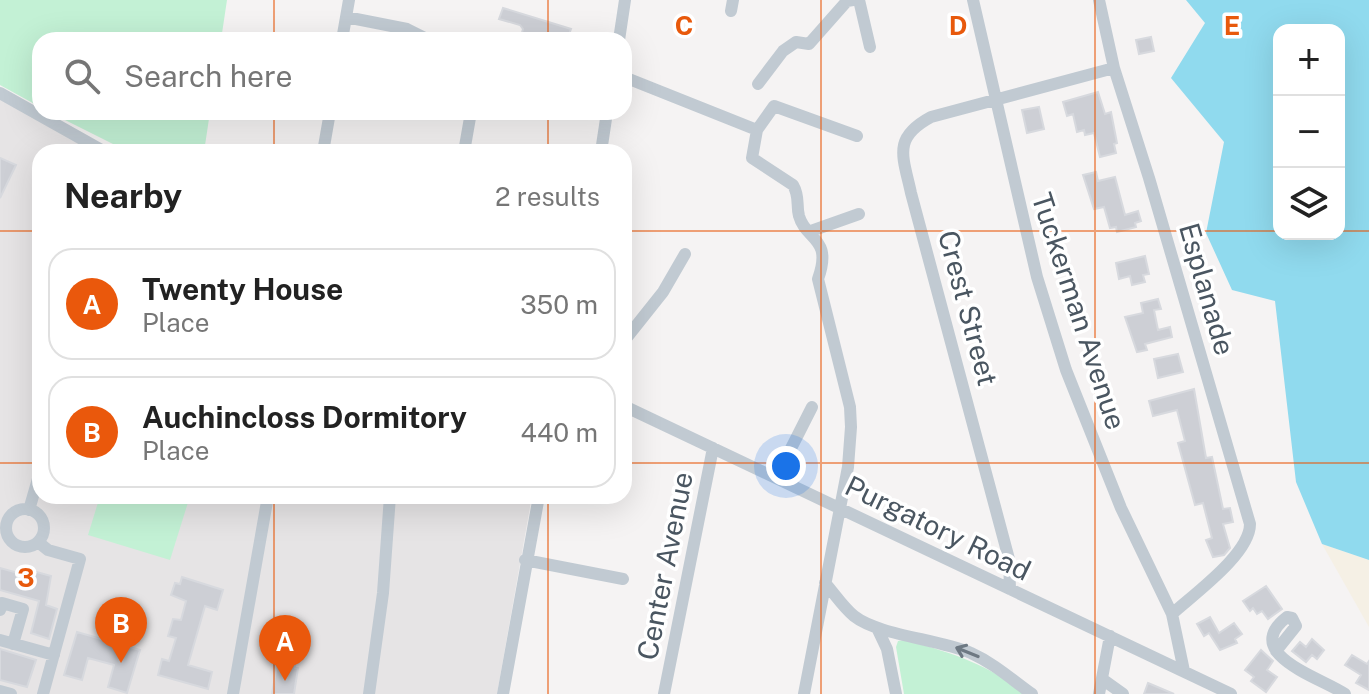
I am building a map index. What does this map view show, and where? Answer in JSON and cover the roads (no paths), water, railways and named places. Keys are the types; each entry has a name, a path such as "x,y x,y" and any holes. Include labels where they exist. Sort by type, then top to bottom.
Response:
{"street":[{"path":"343,32 349,0"},
{"path":"620,32 625,0"},
{"path":"758,84 783,51 796,42 809,44 847,1 853,0"},
{"path":"859,0 870,47"},
{"name":"Tuckerman Avenue","path":"973,0 1037,277 1066,370 1121,508 1172,614 1184,671"},
{"name":"Esplanade","path":"1099,0 1114,68 1250,524 1250,533 1239,553 1172,614"},
{"path":"346,17 413,32"},
{"path":"995,98 1114,68"},
{"path":"632,80 757,130"},
{"path":"0,93 32,111"},
{"name":"Crest Street","path":"995,98 931,117 908,132 903,146 911,193 1005,546 1010,589"},
{"path":"804,694 850,449 850,407 818,279 822,268 821,250 811,231 803,226 798,213 800,201 793,185 752,158 757,130 774,106 857,136"},
{"path":"48,120 91,144"},
{"path":"324,144 329,120"},
{"path":"465,144 470,120"},
{"path":"602,144 606,120"},
{"path":"811,231 859,214"},
{"path":"632,331 663,292 685,254"},
{"path":"776,478 812,407"},
{"name":"Purgatory Road","path":"632,410 1231,694"},
{"name":"Center Avenue","path":"664,694 713,448"},
{"path":"29,510 32,500"},
{"path":"233,694 267,504"},
{"path":"369,694 383,593 389,504"},
{"path":"503,694 537,504"},
{"path":"29,510 39,516 44,526 38,542 20,546 7,533 11,515 29,510"},
{"path":"38,542 48,550 80,559 43,694"},
{"path":"525,560 623,579"},
{"path":"825,583 853,615 878,630 925,637 969,653 1000,668 1032,694"},
{"path":"0,610 2,603 23,609 7,642 54,655"},
{"path":"821,611 853,615"},
{"path":"878,630 887,649 896,694"},
{"path":"1099,694 1110,636"},
{"path":"1276,651 1297,669 1345,694"},
{"path":"1102,679 1123,694"},
{"path":"0,691 11,694"}],"water":[{"path":"1186,0 1369,0 1369,560 1322,544 1296,482 1275,301 1232,290 1206,233 1224,142 1171,78 1205,23"}],"place":[{"name":"Auchincloss Dormitory","path":"121,663"},
{"name":"Twenty House","path":"285,681"}]}
